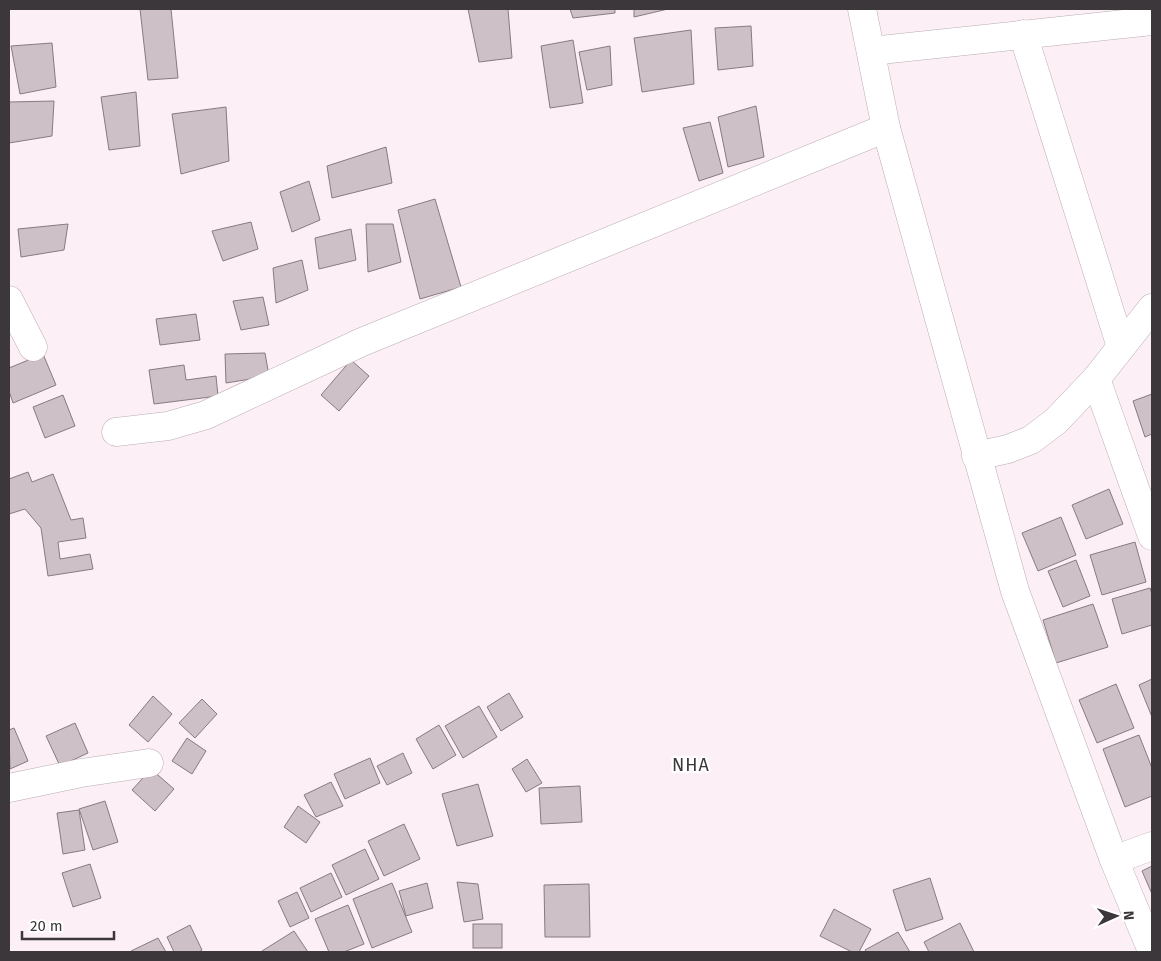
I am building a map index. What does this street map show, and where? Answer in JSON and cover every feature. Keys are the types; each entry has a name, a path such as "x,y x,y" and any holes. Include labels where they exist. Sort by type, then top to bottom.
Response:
{"street":[{"path":"862,9 886,128 976,456 1016,591 1114,860 1152,951"},
{"path":"871,51 1152,20"},
{"path":"1023,34 1121,347"},
{"path":"116,432 168,426 206,415 362,342 886,128"},
{"path":"9,300 33,347"},
{"path":"976,456 1008,449 1031,440 1056,421 1096,379 1152,308"},
{"path":"1096,379 1152,536"},
{"path":"9,788 81,773 149,763"},
{"path":"1114,860 1152,846"}],"building":[{"path":"140,9 171,9 178,78 148,80"},
{"path":"468,9 508,9 512,58 479,62"},
{"path":"570,9 615,9 615,13 573,18"},
{"path":"634,9 668,9 634,17"},
{"path":"751,26 753,66 718,70 715,28"},
{"path":"691,30 694,84 642,92 634,38"},
{"path":"573,40 583,103 550,108 541,46"},
{"path":"52,43 56,87 20,94 11,46"},
{"path":"610,46 612,85 587,90 579,52"},
{"path":"136,92 140,146 109,150 101,97"},
{"path":"54,101 52,136 9,143 9,102"},
{"path":"756,106 764,157 728,167 718,117"},
{"path":"226,107 229,161 181,174 172,114"},
{"path":"710,122 723,173 699,181 683,128"},
{"path":"386,147 392,183 332,198 327,166"},
{"path":"309,181 320,220 292,232 280,192"},
{"path":"435,199 461,287 420,299 398,210"},
{"path":"251,222 258,249 223,261 212,231"},
{"path":"68,224 64,250 21,257 18,229"},
{"path":"366,224 393,224 401,262 368,272"},
{"path":"351,229 356,260 319,269 315,238"},
{"path":"302,260 308,290 276,303 273,268"},
{"path":"263,297 269,325 241,330 233,301"},
{"path":"196,314 200,340 160,345 156,319"},
{"path":"265,353 269,376 226,383 225,354"},
{"path":"43,354 56,385 13,403 9,391 9,368"},
{"path":"351,360 369,376 339,411 321,395"},
{"path":"184,365 186,380 216,376 218,396 154,404 149,370"},
{"path":"1152,394 1152,434 1145,437 1133,401"},
{"path":"63,395 75,426 45,438 33,407"},
{"path":"28,472 32,482 53,474 71,520 83,518 86,538 58,542 60,559 90,554 93,569 48,576 41,528 25,509 9,514 9,479"},
{"path":"1109,489 1123,524 1086,539 1072,505"},
{"path":"1061,517 1076,555 1038,571 1022,533"},
{"path":"1135,542 1146,582 1102,595 1090,555"},
{"path":"1076,560 1090,596 1063,607 1048,571"},
{"path":"1150,588 1152,594 1152,625 1122,634 1112,599"},
{"path":"1093,604 1108,647 1056,663 1043,620"},
{"path":"1152,679 1152,717 1139,685"},
{"path":"1116,684 1134,728 1097,743 1079,700"},
{"path":"509,693 523,717 501,731 487,707"},
{"path":"153,696 172,714 148,742 129,725"},
{"path":"202,699 217,714 195,738 179,723"},
{"path":"479,706 497,737 463,758 445,726"},
{"path":"75,723 88,753 60,766 46,736"},
{"path":"439,725 456,755 433,769 416,739"},
{"path":"14,728 28,761 10,769 9,730"},
{"path":"1139,735 1152,768 1152,796 1125,807 1103,749"},
{"path":"187,738 206,751 192,774 172,761"},
{"path":"403,753 412,773 387,785 377,766"},
{"path":"370,758 380,783 345,799 334,774"},
{"path":"527,759 542,783 526,792 512,769"},
{"path":"151,769 174,789 155,811 132,790"},
{"path":"331,782 343,806 316,817 304,795"},
{"path":"478,784 493,836 457,846 442,794"},
{"path":"580,786 582,822 541,824 539,788"},
{"path":"105,801 118,842 93,850 79,809"},
{"path":"298,806 320,822 306,843 284,827"},
{"path":"79,810 85,850 63,854 57,813"},
{"path":"404,824 420,859 384,876 368,841"},
{"path":"365,849 379,879 346,895 332,865"},
{"path":"90,864 101,898 73,907 62,873"},
{"path":"1152,866 1152,894 1142,871"},
{"path":"331,873 342,897 311,912 300,888"},
{"path":"930,878 943,919 906,931 893,890"},
{"path":"457,882 478,884 483,919 464,922"},
{"path":"392,883 412,932 372,948 353,899"},
{"path":"427,883 433,908 406,916 399,891"},
{"path":"589,884 590,937 545,937 544,885"},
{"path":"297,892 309,918 290,927 278,901"},
{"path":"348,905 364,944 344,952 329,952 315,919"},
{"path":"834,909 871,929 859,952 852,952 820,936"},
{"path":"960,923 974,952 929,952 924,942"},
{"path":"473,924 502,924 502,948 473,948"},
{"path":"190,925 202,950 199,952 174,952 167,937"},
{"path":"294,931 308,952 262,952 262,951"},
{"path":"898,932 910,952 866,952 865,950"},
{"path":"158,938 166,952 131,951"}],"district":[{"name":"NHA","path":"691,765"}]}
